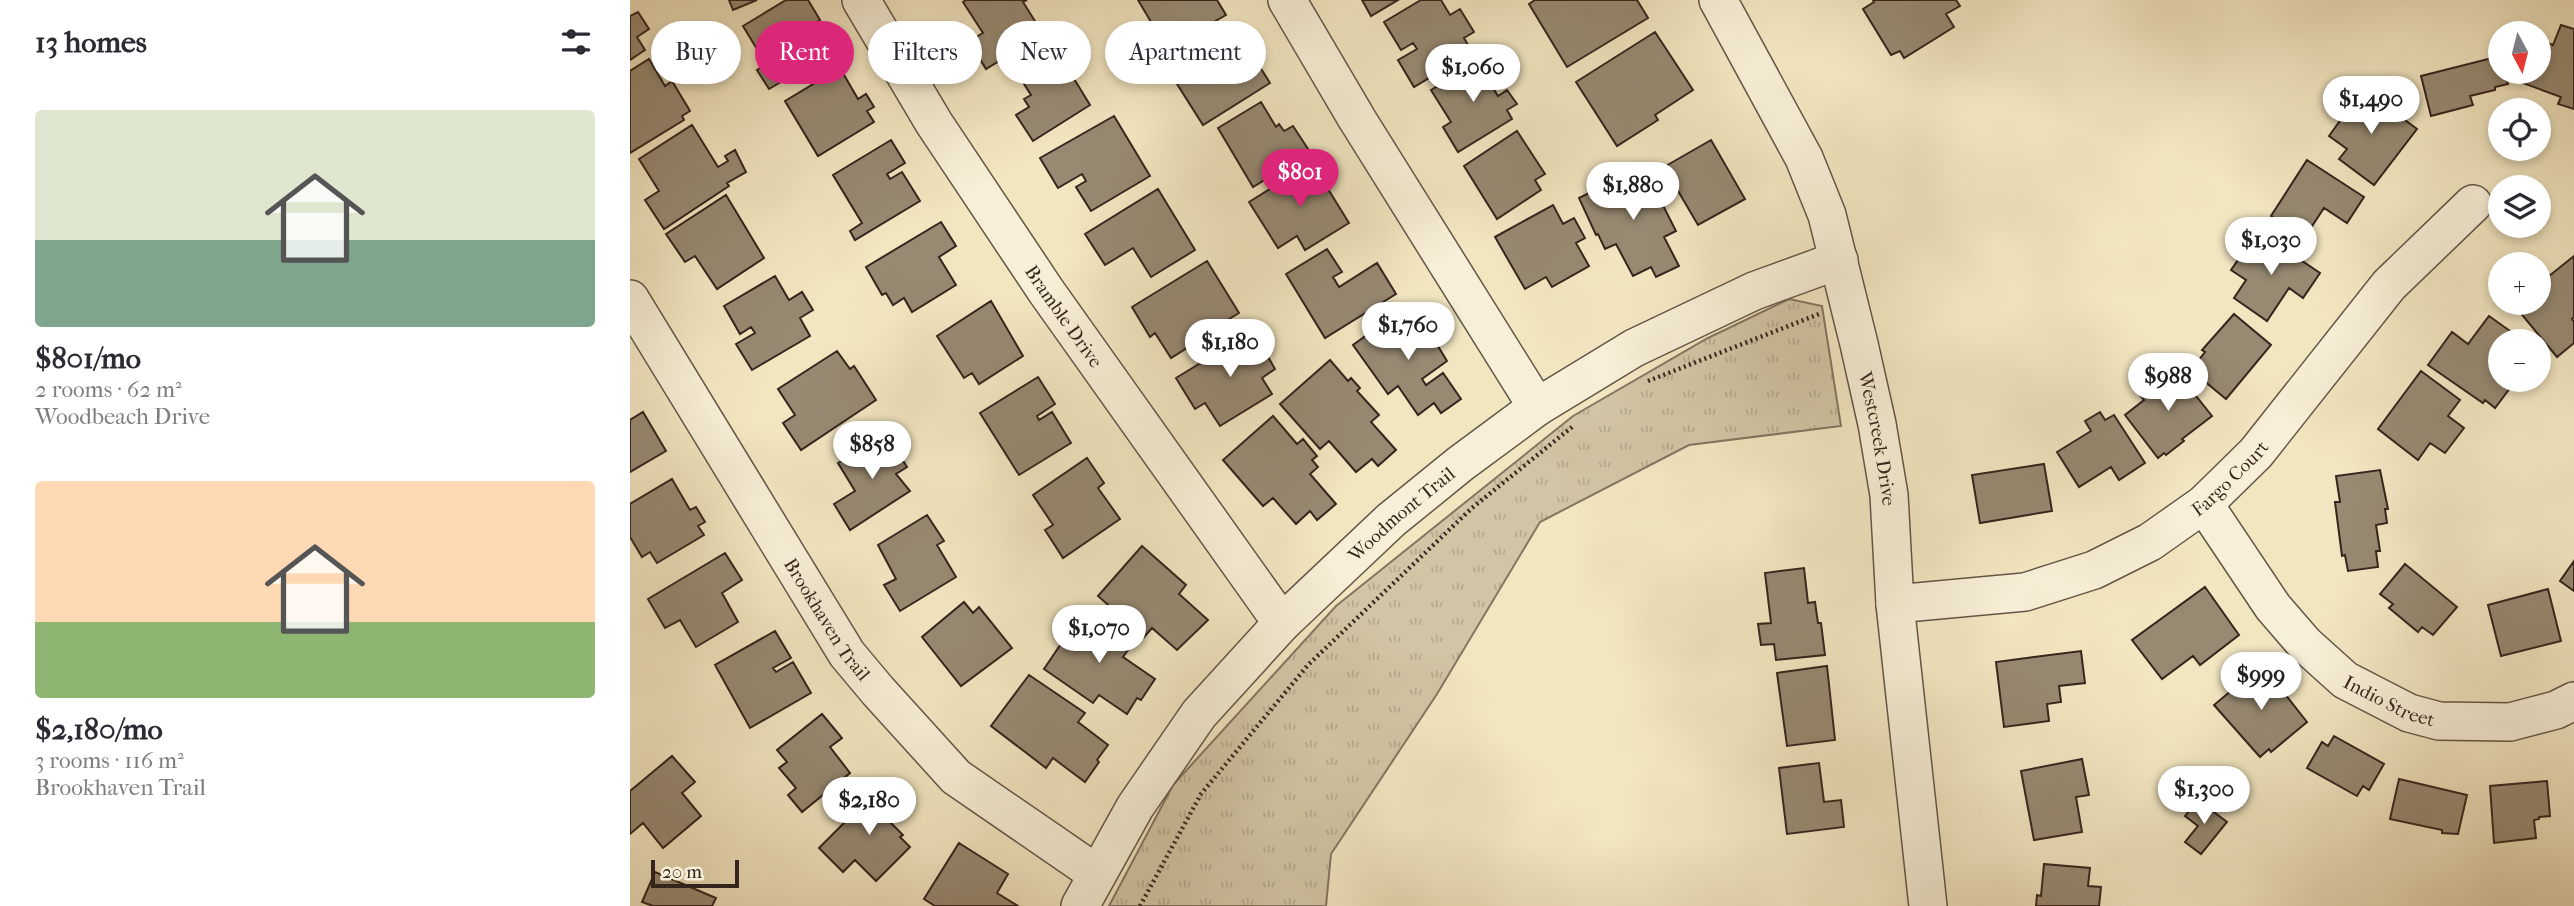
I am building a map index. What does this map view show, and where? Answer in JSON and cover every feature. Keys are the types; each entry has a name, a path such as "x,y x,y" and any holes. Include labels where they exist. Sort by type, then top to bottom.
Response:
{"street":[{"name":"Bramble Drive","path":"861,0 934,123 1046,291 1282,623"},
{"path":"1287,0 1357,119 1537,407"},
{"name":"Westcreek Drive","path":"1717,0 1804,158 1827,215 1859,344 1889,495 1895,604 1928,906"},
{"name":"Fargo Court","path":"1895,604 2025,592 2094,570 2150,542 2204,504 2256,453 2389,285 2473,204"},
{"name":"Woodmont Trail","path":"1080,906 1135,807 1199,713 1282,623 1391,520 1537,407 1634,348 1754,291 1839,260"},
{"name":"Brookhaven Trail","path":"634,314 847,654 956,777 1097,874"},
{"name":"Indio Street","path":"2204,504 2273,607 2305,644 2344,680 2409,713 2439,721 2510,722 2556,710 2574,701"}],"path":[{"path":"1642,383 1849,303"},
{"path":"1140,906 1201,794 1308,665 1472,508 1579,421"}],"green space":[{"path":"1789,299 1822,306 1841,426 1689,445 1540,522 1437,694 1331,854 1326,906 1109,906 1173,785 1336,606 1573,416 1708,338"}],"building":[{"path":"729,0 757,0 733,10"},
{"path":"786,0 808,0 820,20 755,21 755,46 743,26"},
{"path":"1027,0 1023,2 1035,21 996,21 996,63 986,69 982,62 982,21 975,21 963,2"},
{"path":"1138,0 1217,0 1226,15 1216,21 1150,21"},
{"path":"1362,0 1398,0 1371,16"},
{"path":"1421,0 1441,0 1450,15 1460,9 1474,32 1464,38 1472,52 1414,87 1398,60 1417,49 1413,43 1401,50 1384,22"},
{"path":"1535,0 1637,0 1648,18 1567,67 1529,4"},
{"path":"1873,0 1956,0 1960,6 1946,14 1954,27 1904,58 1900,51 1891,55 1863,9 1874,2"},
{"path":"638,12 649,29 637,37 645,50 630,60 630,16"},
{"path":"2561,25 2574,29 2574,109 2558,104 2561,97 2525,84 2552,84 2553,45"},
{"path":"1655,32 1693,90 1655,115 1658,120 1617,146 1576,82"},
{"path":"1484,57 1500,83 1493,88 1498,96 1507,90 1517,104 1507,110 1512,119 1458,152 1443,127 1451,122 1431,90"},
{"path":"649,59 651,84 674,84 690,111 682,116 684,120 630,153 630,71"},
{"path":"2488,59 2488,84 2508,84 2470,96 2473,105 2431,116 2421,76"},
{"path":"1266,77 1270,83 1203,125 1177,84 1266,84"},
{"path":"813,84 849,84 858,99 866,94 874,107 867,111 874,122 818,156 785,101"},
{"path":"1024,84 1077,84 1090,105 1033,141 1016,115 1029,107 1024,99 1031,95"},
{"path":"2363,89 2417,129 2374,185 2339,159 2347,149 2329,136"},
{"path":"1261,102 1276,127 1279,124 1284,131 1293,126 1310,152 1253,187 1218,128"},
{"path":"1114,116 1150,176 1091,211 1076,187 1086,181 1082,174 1058,188 1040,158"},
{"path":"692,125 718,167 728,161 725,156 735,150 746,172 664,229 645,200 659,191 639,159"},
{"path":"1517,131 1545,174 1535,180 1541,190 1497,219 1464,166"},
{"path":"891,140 905,163 887,174 890,179 902,172 920,201 855,240 850,231 862,223 833,175"},
{"path":"1711,140 1745,199 1698,225 1664,167"},
{"path":"2307,160 2364,197 2347,223 2324,208 2305,237 2271,216"},
{"path":"1315,161 1349,223 1305,250 1297,236 1278,248 1249,202"},
{"path":"1643,166 1676,231 1664,237 1679,266 1656,277 1651,267 1633,276 1616,244 1605,249 1579,198"},
{"path":"1158,189 1195,250 1151,277 1133,248 1105,265 1085,234"},
{"path":"726,195 764,258 717,289 695,256 685,262 666,234"},
{"path":"1553,205 1563,224 1574,218 1585,238 1576,243 1589,266 1552,287 1546,277 1525,289 1495,237"},
{"path":"941,222 956,246 939,257 956,285 912,312 904,298 893,305 886,293 882,295 866,267"},
{"path":"2252,240 2265,249 2271,240 2320,273 2303,298 2289,288 2267,321 2234,298 2246,280 2231,270"},
{"path":"1327,249 1342,272 1333,277 1339,287 1377,263 1396,294 1325,338 1286,274"},
{"path":"2574,256 2574,343 2557,357 2551,350 2551,329 2534,329 2522,315 2551,315 2551,274"},
{"path":"1207,261 1239,313 1188,344 1190,346 1171,358 1155,333 1150,337 1132,307"},
{"path":"775,276 789,300 802,292 813,310 800,318 810,336 752,370 736,344 755,333 751,327 740,334 724,306"},
{"path":"991,301 1023,356 979,384 972,373 964,378 937,336"},
{"path":"1407,306 1428,335 1430,333 1447,361 1422,379 1426,385 1443,373 1461,399 1441,413 1434,403 1418,415 1398,386 1388,394 1353,345"},
{"path":"2234,314 2271,345 2226,399 2191,370 2205,352 2202,350"},
{"path":"2489,316 2507,329 2488,329 2488,392 2507,392 2495,408 2485,400 2483,403 2428,365 2452,332 2468,344"},
{"path":"1253,331 1275,369 1262,378 1272,394 1220,426 1205,403 1195,409 1176,378"},
{"path":"837,351 850,369 854,366 876,400 801,450 783,423 795,415 778,389"},
{"path":"1330,360 1348,381 1351,378 1360,388 1357,391 1379,415 1371,422 1396,450 1378,466 1372,459 1356,472 1329,441 1320,449 1280,404"},
{"path":"2173,367 2212,416 2166,455 2164,453 2158,458 2125,415 2144,400 2139,394"},
{"path":"2421,371 2460,400 2448,416 2464,428 2445,453 2430,443 2418,460 2378,429"},
{"path":"1038,377 1055,404 1037,416 1039,420 1052,412 1071,443 1019,475 980,413"},
{"path":"643,412 666,451 630,472 630,420"},
{"path":"2100,412 2105,420 2114,415 2145,463 2119,480 2111,467 2079,487 2057,452 2091,431 2085,421"},
{"path":"1273,416 1297,444 1303,439 1317,456 1312,460 1318,467 1310,474 1336,504 1317,520 1310,511 1296,524 1273,498 1263,506 1223,460"},
{"path":"886,434 907,467 896,474 910,491 850,530 834,504 855,491 838,463"},
{"path":"1087,458 1104,483 1098,488 1120,519 1063,558 1045,530 1053,525 1033,495"},
{"path":"2044,464 2052,511 1980,523 1972,475"},
{"path":"2380,470 2388,509 2385,509 2387,523 2376,525 2380,551 2376,551 2378,567 2348,571 2345,555 2342,556 2335,502 2340,502 2336,476"},
{"path":"672,479 690,510 696,507 705,522 698,526 704,535 657,563 650,552 642,557 630,537 630,504"},
{"path":"927,515 944,541 937,545 956,577 900,611 884,585 896,579 878,545"},
{"path":"1142,546 1186,585 1179,594 1208,620 1177,650 1152,628 1144,637 1098,596"},
{"path":"725,553 742,580 722,593 738,622 696,647 680,620 665,628 648,599"},
{"path":"2574,561 2574,591 2560,581"},
{"path":"2405,564 2457,607 2433,635 2422,627 2418,632 2389,608 2393,604 2380,594"},
{"path":"1804,568 1808,603 1815,602 1825,655 1776,660 1774,644 1761,645 1758,624 1771,623 1765,573"},
{"path":"2205,587 2239,635 2200,665 2193,656 2162,679 2132,640"},
{"path":"2548,589 2561,641 2501,656 2488,605"},
{"path":"964,602 973,613 979,607 1012,648 961,686 922,637"},
{"path":"1084,610 1133,643 1123,657 1155,679 1141,700 1137,698 1127,714 1099,695 1093,703 1044,669"},
{"path":"775,631 791,658 773,668 776,672 793,662 811,693 750,728 715,665"},
{"path":"2081,651 2085,683 2059,686 2061,702 2047,704 2049,721 2004,727 1996,662"},
{"path":"2262,665 2307,722 2271,752 2269,749 2260,757 2214,705"},
{"path":"1827,666 1835,740 1787,746 1777,673"},
{"path":"1029,675 1085,713 1078,722 1108,745 1085,782 1053,758 1046,768 991,726"},
{"path":"822,714 842,738 830,747 850,773 802,812 788,795 796,788 779,768 787,762 777,750"},
{"path":"2334,736 2384,764 2369,790 2363,786 2357,796 2307,768 2322,742 2328,746"},
{"path":"672,756 695,782 682,793 701,816 663,848 643,823 630,834 630,791"},
{"path":"2082,759 2089,795 2076,797 2082,832 2034,840 2021,771"},
{"path":"1819,763 1824,802 1841,800 1844,827 1787,834 1779,768"},
{"path":"2399,779 2467,795 2458,834 2442,833 2442,830 2390,819"},
{"path":"2547,781 2550,816 2534,820 2536,838 2494,843 2490,786"},
{"path":"881,786 903,808 889,821 910,847 876,881 855,860 843,872 819,848"},
{"path":"2198,800 2227,822 2201,854 2185,842 2198,826 2185,816"},
{"path":"959,843 1008,874 997,893 1018,906 935,906 924,899"},
{"path":"2044,864 2090,868 2088,886 2101,887 2099,906 2036,906 2037,895 2041,896"},
{"path":"655,872 716,898 712,906 653,906 642,902"}]}
